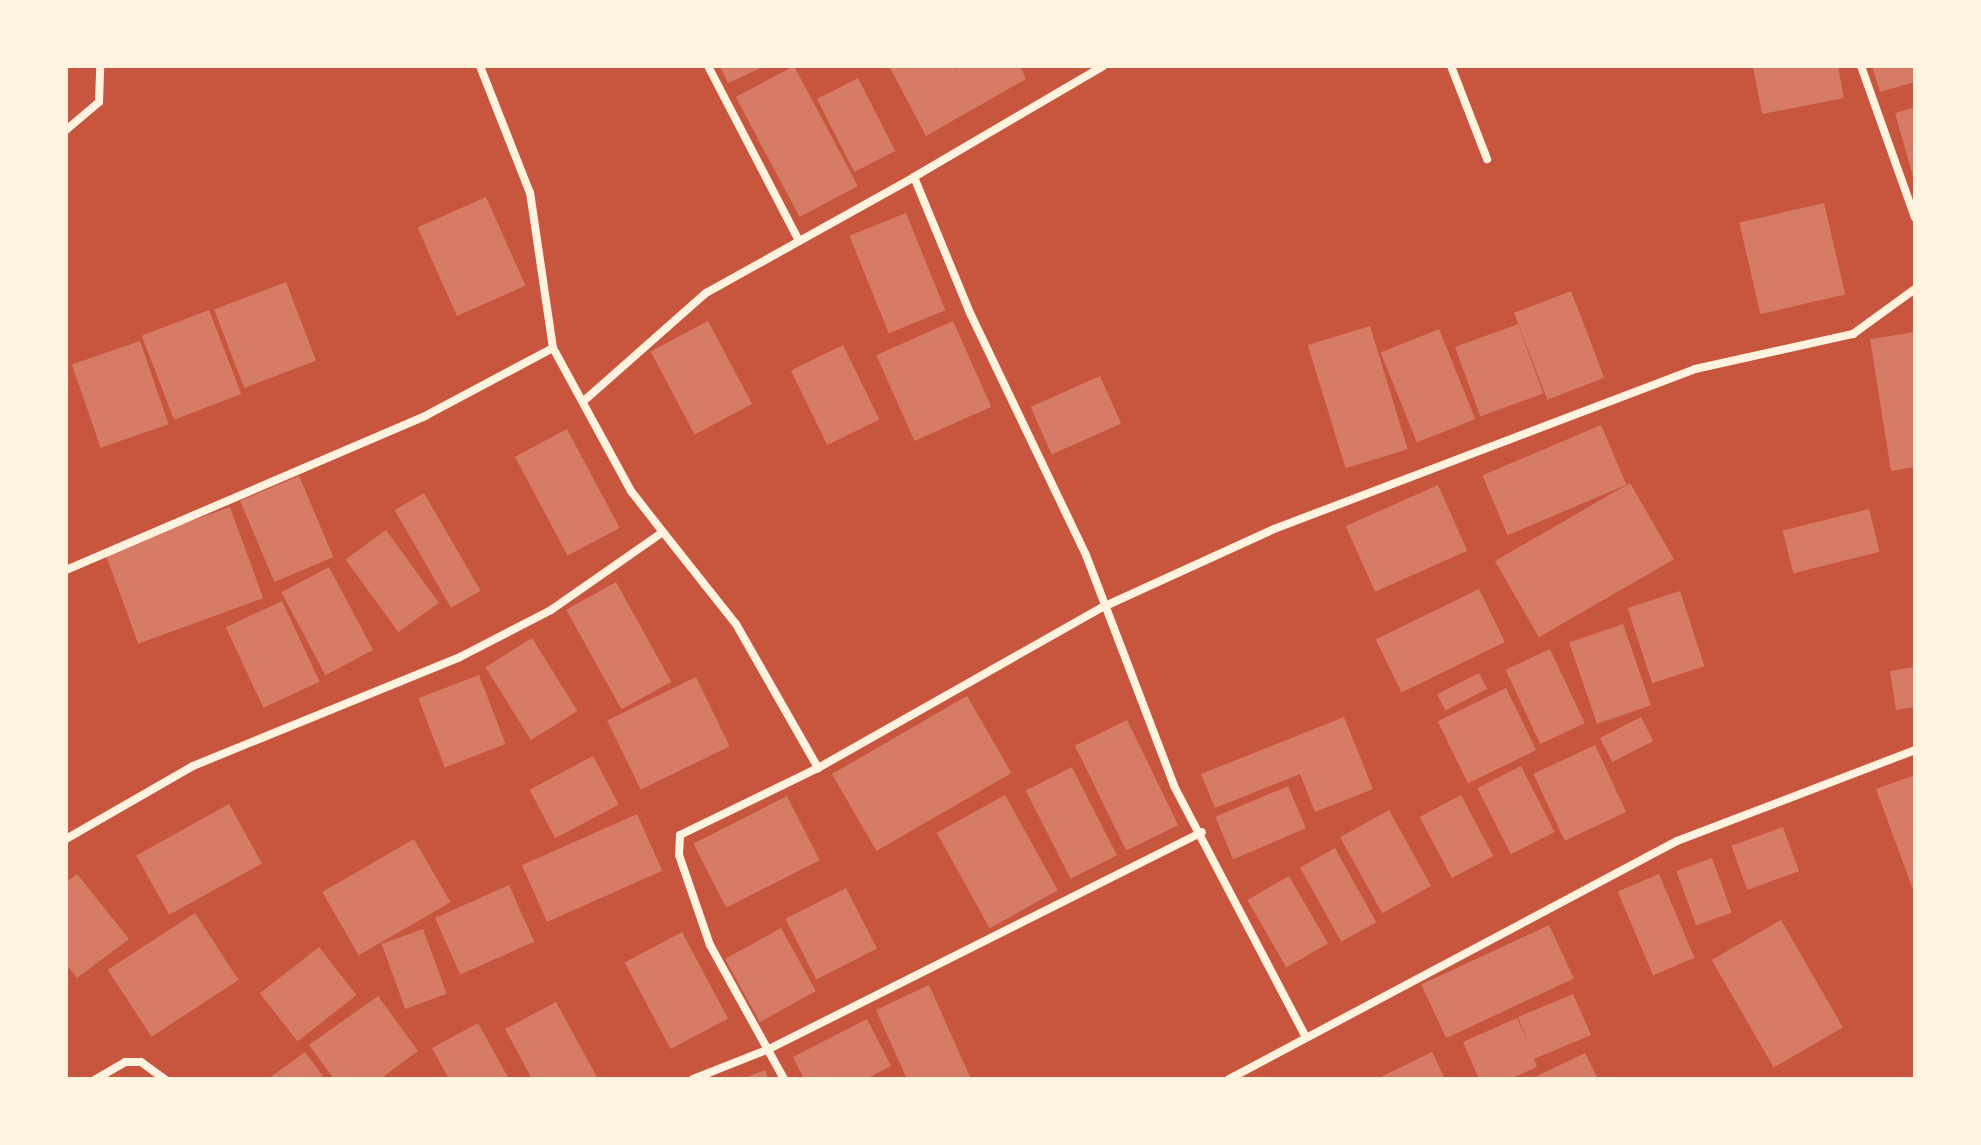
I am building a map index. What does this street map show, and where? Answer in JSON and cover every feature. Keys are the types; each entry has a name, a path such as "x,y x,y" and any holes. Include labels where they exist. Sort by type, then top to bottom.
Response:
{"street":[{"path":"66,130 99,102 100,66"},
{"path":"480,66 530,193 553,348 586,399 631,491 736,624 818,768"},
{"path":"708,66 799,241"},
{"path":"586,399 706,293 914,177 1103,66"},
{"path":"1451,66 1487,159"},
{"path":"1861,66 1915,218"},
{"path":"914,177 1103,607 1174,786 1202,832 1306,1037"},
{"path":"784,1079 710,945 679,855 680,835 818,768 1103,607 1274,529 1695,369 1853,334 1915,289"},
{"path":"66,570 425,416 553,348"},
{"path":"66,839 193,766 525,624 663,532"},
{"path":"1229,1079 1677,841 1915,750"},
{"path":"693,1079 769,1049 1202,832"},
{"path":"96,1079 125,1062 141,1062 164,1079"}],"building":[{"path":"720,66 765,66 728,83"},
{"path":"794,66 858,186 800,217 736,97"},
{"path":"889,66 954,66 958,74 955,66 1020,66 1026,79 926,136"},
{"path":"1753,66 1838,66 1844,98 1762,114"},
{"path":"1872,66 1915,66 1915,82 1880,92"},
{"path":"858,78 895,151 854,172 817,99"},
{"path":"1915,107 1915,180 1914,180 1895,113"},
{"path":"486,197 525,286 457,316 417,228"},
{"path":"1824,203 1845,295 1760,314 1739,223"},
{"path":"906,213 945,310 889,333 849,236"},
{"path":"286,282 316,360 244,388 214,310"},
{"path":"1571,291 1604,378 1547,400 1514,313"},
{"path":"209,310 241,394 174,420 142,336"},
{"path":"708,321 752,404 695,435 651,352"},
{"path":"953,321 991,407 914,441 876,355"},
{"path":"1518,324 1543,394 1480,416 1455,347"},
{"path":"1370,326 1408,449 1346,468 1308,345"},
{"path":"1439,329 1475,419 1417,443 1381,353"},
{"path":"1915,332 1915,467 1891,471 1870,339"},
{"path":"140,341 169,424 101,448 72,364"},
{"path":"843,345 879,420 827,445 791,370"},
{"path":"1100,376 1121,424 1052,454 1031,407"},
{"path":"1601,425 1626,485 1508,535 1482,475"},
{"path":"567,429 620,528 567,556 515,457"},
{"path":"299,476 333,557 274,582 240,501"},
{"path":"1630,483 1674,559 1539,637 1495,561"},
{"path":"1438,485 1467,551 1375,592 1346,526"},
{"path":"424,493 480,591 451,608 395,510"},
{"path":"230,507 263,598 138,644 105,552"},
{"path":"1869,509 1880,552 1793,573 1783,531"},
{"path":"386,530 439,603 398,632 346,559"},
{"path":"329,567 373,650 325,675 281,592"},
{"path":"616,582 671,682 621,709 566,610"},
{"path":"1479,589 1505,642 1402,692 1376,639"},
{"path":"1680,591 1704,666 1652,683 1628,608"},
{"path":"282,601 320,682 263,708 226,627"},
{"path":"1623,624 1651,705 1597,724 1569,643"},
{"path":"532,638 578,711 531,740 485,667"},
{"path":"1550,649 1585,723 1540,744 1506,670"},
{"path":"1915,667 1915,707 1896,710 1890,671"},
{"path":"1479,673 1487,689 1445,710 1437,694"},
{"path":"479,675 506,744 445,767 418,698"},
{"path":"696,677 730,746 641,790 607,720"},
{"path":"1506,688 1536,750 1468,783 1438,721"},
{"path":"967,696 1012,773 876,851 832,774"},
{"path":"1344,717 1373,789 1315,812 1300,774 1215,808 1201,774"},
{"path":"1641,717 1653,741 1612,762 1600,738"},
{"path":"1127,720 1178,825 1126,851 1075,745"},
{"path":"1595,745 1626,812 1565,841 1533,774"},
{"path":"593,756 619,805 555,838 529,790"},
{"path":"1521,766 1555,832 1511,854 1477,788"},
{"path":"1072,767 1117,855 1071,879 1026,791"},
{"path":"1915,775 1915,895 1876,789"},
{"path":"1288,786 1306,828 1233,859 1215,817"},
{"path":"1005,795 1058,890 990,928 937,833"},
{"path":"1461,795 1493,856 1452,878 1420,817"},
{"path":"787,796 820,860 726,908 693,844"},
{"path":"229,804 262,863 169,915 136,855"},
{"path":"1389,810 1431,886 1382,913 1340,837"},
{"path":"637,814 662,871 547,922 522,865"},
{"path":"1783,827 1799,871 1747,890 1731,846"},
{"path":"414,839 451,902 359,955 322,892"},
{"path":"1335,848 1376,922 1341,942 1300,867"},
{"path":"1712,858 1732,913 1696,925 1676,871"},
{"path":"77,874 129,939 77,978 66,964 66,882"},
{"path":"1659,874 1695,958 1653,975 1618,892"},
{"path":"1289,876 1328,944 1286,968 1247,900"},
{"path":"509,885 534,942 460,975 435,918"},
{"path":"846,888 877,949 816,979 785,919"},
{"path":"195,913 239,980 151,1037 108,970"},
{"path":"1781,920 1843,1027 1774,1067 1712,960"},
{"path":"1549,925 1574,978 1446,1038 1421,985"},
{"path":"781,928 816,991 760,1022 725,959"},
{"path":"423,929 447,994 405,1009 382,944"},
{"path":"682,932 728,1019 671,1049 625,963"},
{"path":"319,947 357,995 297,1041 260,993"},
{"path":"929,985 971,1079 907,1079 876,1010"},
{"path":"1573,994 1591,1035 1534,1059 1537,1067 1510,1079 1479,1079 1463,1042 1517,1018 1529,1045 1518,1017"},
{"path":"378,996 418,1051 380,1079 334,1079 309,1045"},
{"path":"556,1002 597,1077 532,1079 505,1029"},
{"path":"867,1019 891,1066 866,1079 804,1079 793,1057"},
{"path":"478,1023 509,1079 449,1079 432,1048"},
{"path":"305,1052 325,1079 268,1079"},
{"path":"1432,1052 1445,1079 1377,1079"},
{"path":"1585,1053 1598,1079 1531,1079"},
{"path":"765,1070 768,1079 742,1079"}]}
